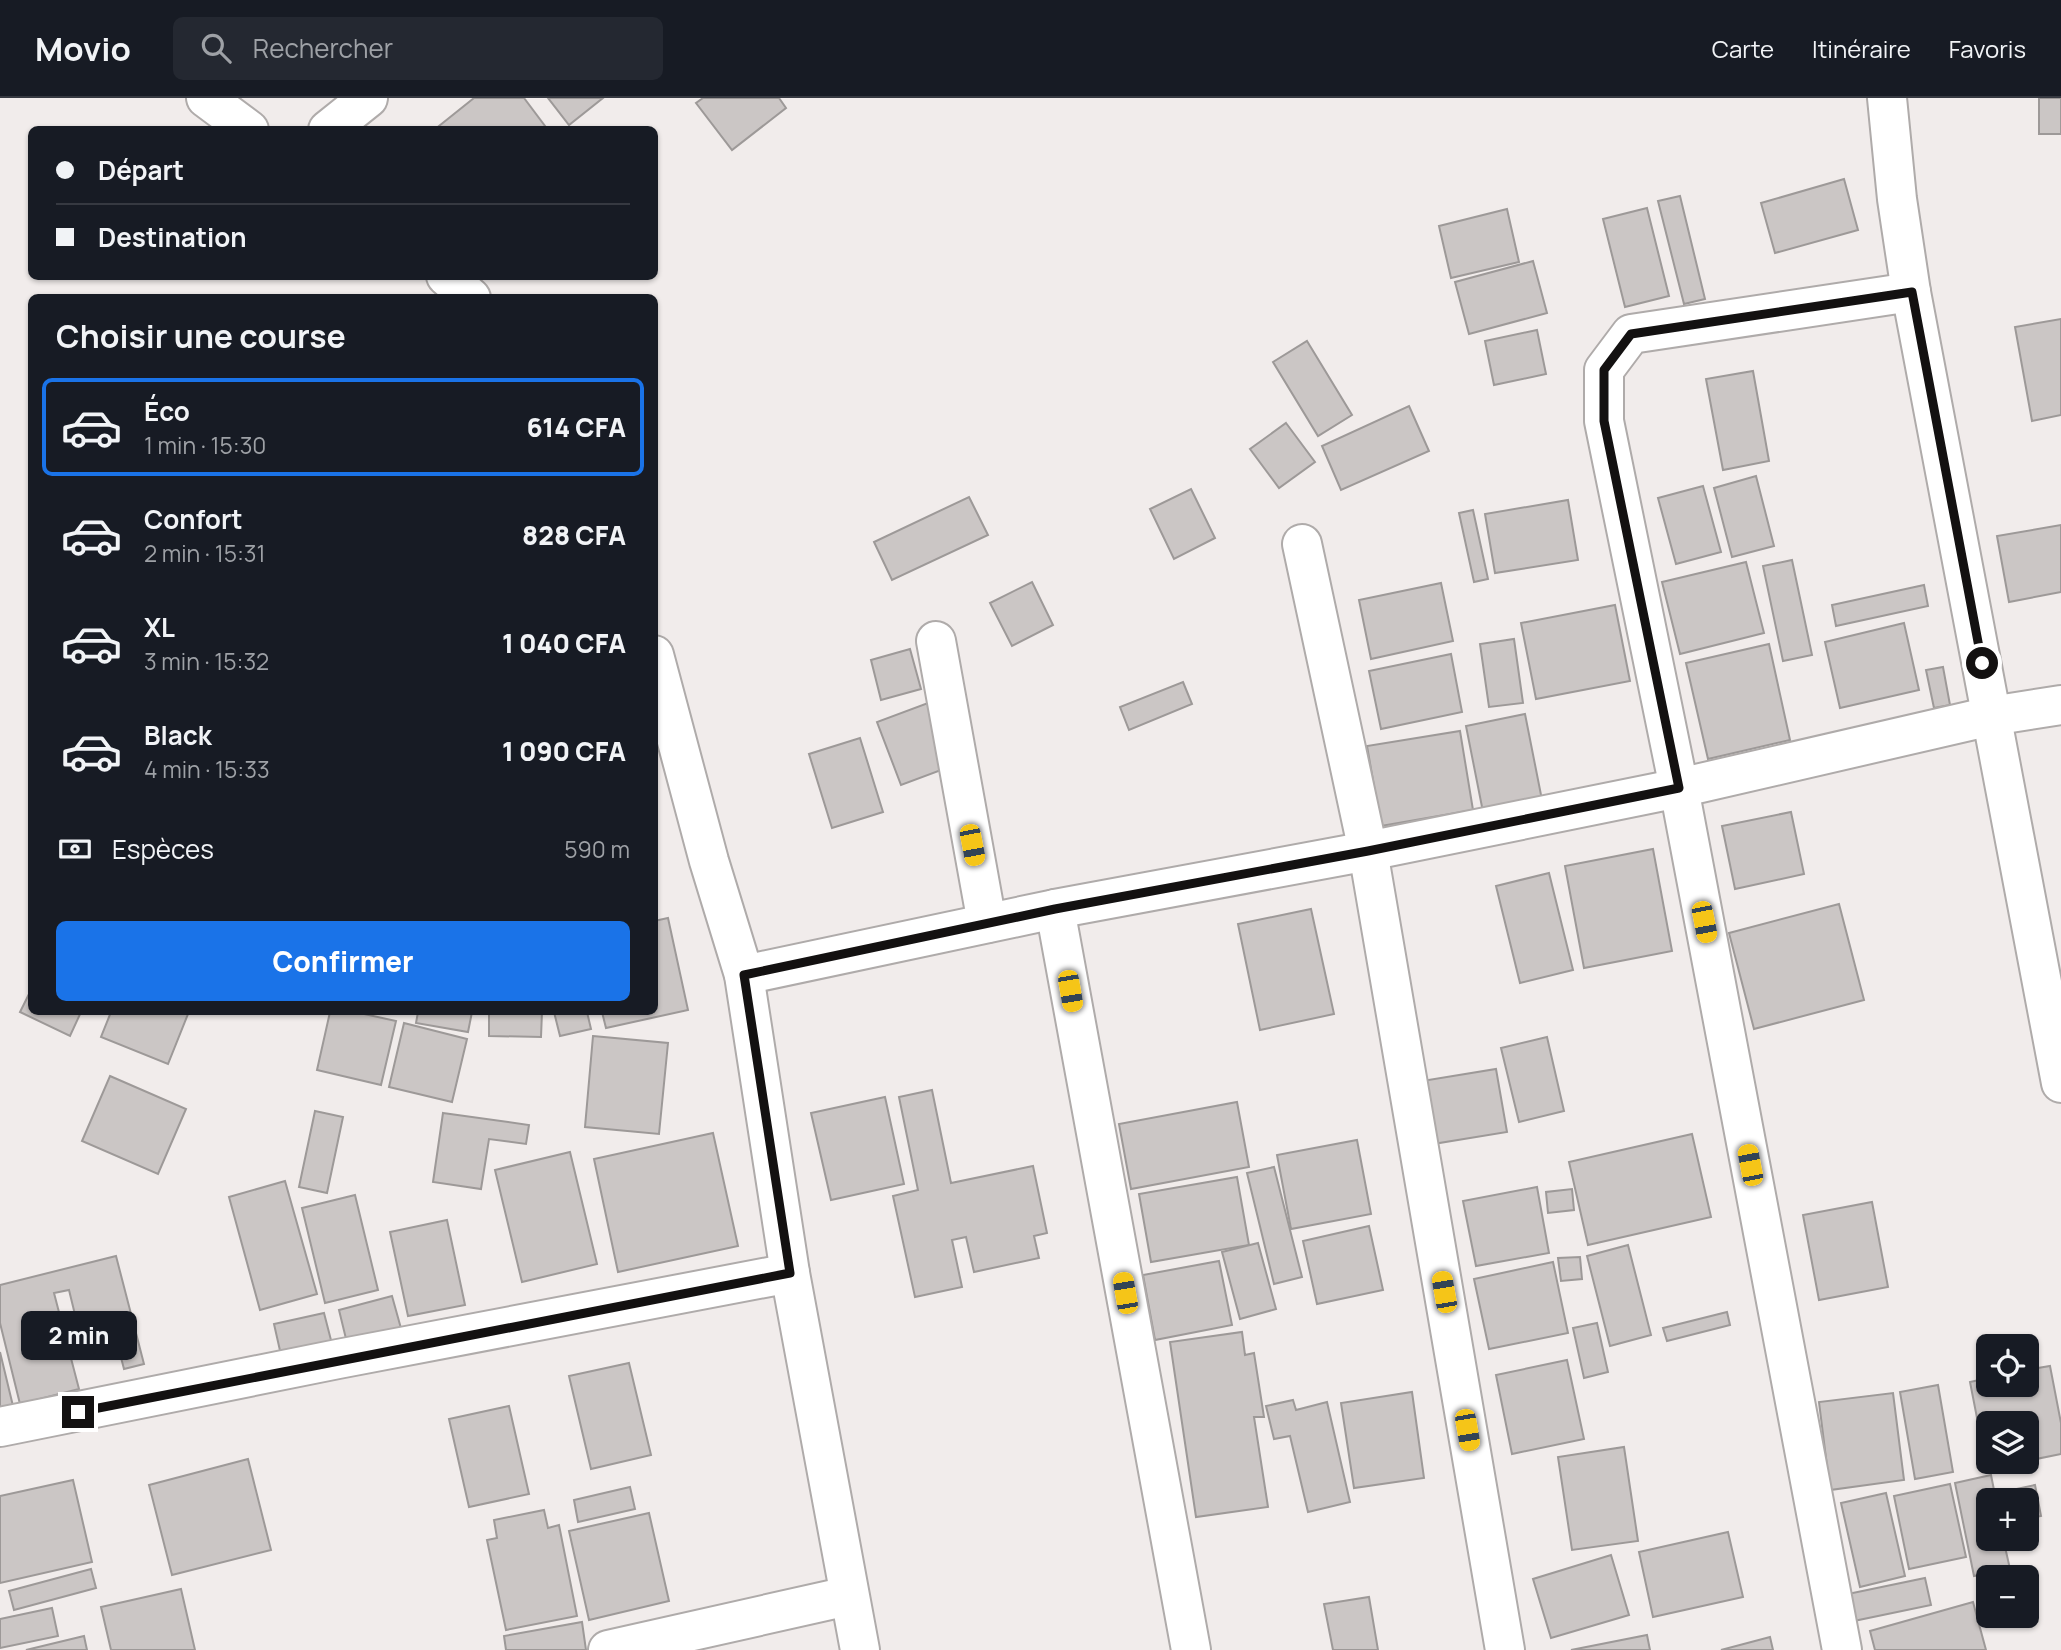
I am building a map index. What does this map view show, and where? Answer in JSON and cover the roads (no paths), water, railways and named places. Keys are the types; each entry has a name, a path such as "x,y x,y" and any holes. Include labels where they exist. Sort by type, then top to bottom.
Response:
{"street":[{"path":"206,98 244,126"},
{"path":"333,126 368,98"},
{"path":"1887,98 1896,199 1912,292 2061,1083"},
{"path":"451,280 466,294"},
{"path":"1842,1650 1679,788 1604,421 1604,370 1631,334 1912,292"},
{"path":"1301,544 1368,851 1505,1650"},
{"path":"936,641 987,923"},
{"path":"658,670 709,861 744,975 790,1273 860,1650"},
{"path":"744,975 1055,909 1368,851 1679,788 1992,716 2061,705"},
{"path":"1055,909 1191,1650"},
{"path":"0,1427 790,1273"},
{"path":"608,1650 848,1596"}]}
